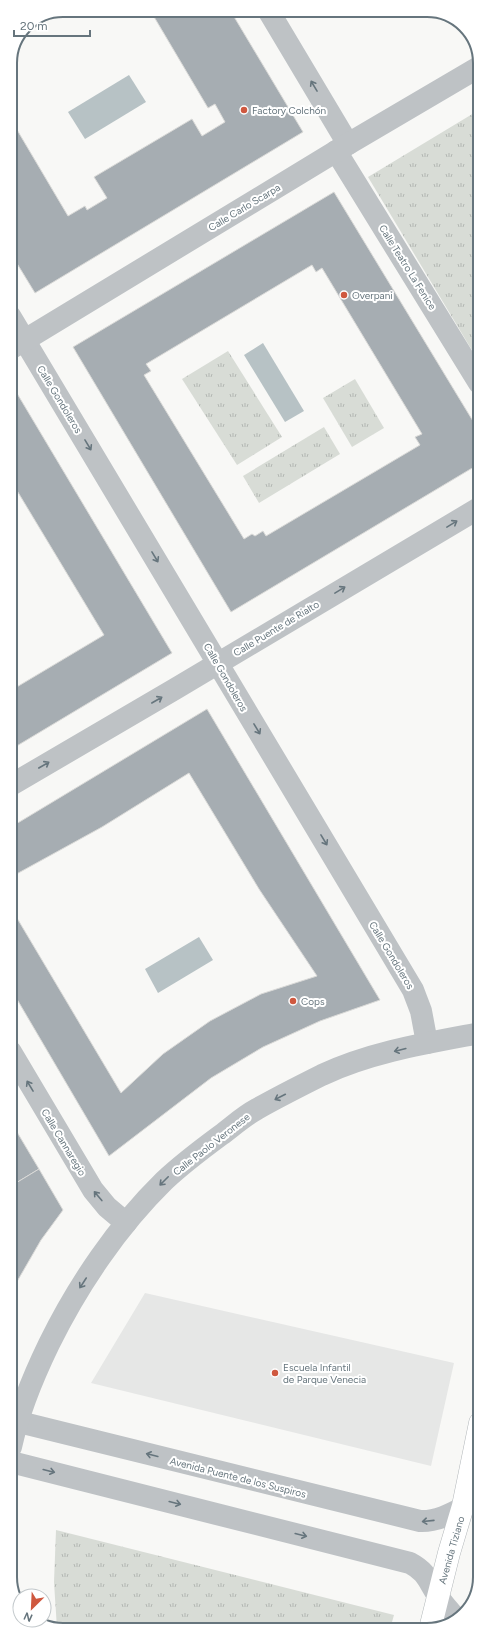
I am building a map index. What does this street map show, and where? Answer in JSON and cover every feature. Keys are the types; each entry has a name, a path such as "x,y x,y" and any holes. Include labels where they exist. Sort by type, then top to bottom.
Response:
{"main road":[{"name":"Avenida Tiziano","path":"431,1623 438,1596 472,1503 473,1493"}],"street":[{"name":"Calle Teatro La Fenice","path":"272,17 342,148 473,373"},
{"name":"Calle Carlo Scarpa","path":"18,345 342,148 473,71"},
{"name":"Calle Gondoleros","path":"18,345 218,663 413,990 422,1011 427,1044"},
{"name":"Calle Puente de Rialto","path":"17,781 473,512"},
{"name":"Calle Paolo Veronese","path":"17,1413 59,1323 80,1286 104,1251 126,1223 164,1181 192,1156 255,1110 323,1075 372,1057 473,1034"},
{"name":"Calle Cannaregio","path":"17,1062 93,1190 107,1207 126,1223"},
{"name":"Avenida Puente de los Suspiros","path":"17,1421 420,1522 429,1522 439,1519 472,1503"},
{"path":"17,1464 410,1563 418,1567 426,1575 438,1596 453,1615"}],"shaded area":[{"path":"129,75 146,102 85,139 68,112"},
{"path":"263,343 304,411 285,422 244,355"},
{"path":"199,937 213,960 158,993 145,969"},
{"name":"Escuela Infantil de Parque Venecia","path":"145,1293 454,1363 431,1466 91,1383"}],"green space":[{"path":"473,114 473,352 368,177"},
{"path":"228,351 282,437 237,465 182,379"},
{"path":"355,379 384,428 352,447 323,398"},
{"path":"324,427 340,454 259,503 243,476"},
{"path":"56,1530 394,1615 392,1623 60,1623 57,1622 54,1582"}],"building":[{"path":"154,17 234,17 303,132 35,293 17,263 17,130 68,216 85,206 87,210 107,198 94,177 192,119 202,136 225,122 215,104 208,108"},
{"path":"334,192 473,421 473,468 231,612 73,347","holes":["312,265 316,272 322,268 422,434 415,437 420,445 266,536 263,531 255,536 252,534 244,539 144,375 151,371 146,364"]},
{"path":"17,393 172,653 17,746 17,687 104,635 17,491"},
{"path":"207,709 380,1000 320,1021 263,1047 211,1078 109,1156 17,999 17,918 121,1093 163,1054 210,1021 261,994 317,976 259,889 189,773 102,827 17,874 17,823"},
{"path":"17,1132 39,1169 17,1182"},
{"path":"39,1169 63,1210 41,1240 17,1282 17,1182"}],"place":[{"name":"Factory Colchón","path":"244,110"},
{"name":"Overpani","path":"344,295"},
{"name":"Cops","path":"293,1001"},
{"name":"Escuela Infantil de Parque Venecia","path":"275,1373"}]}
